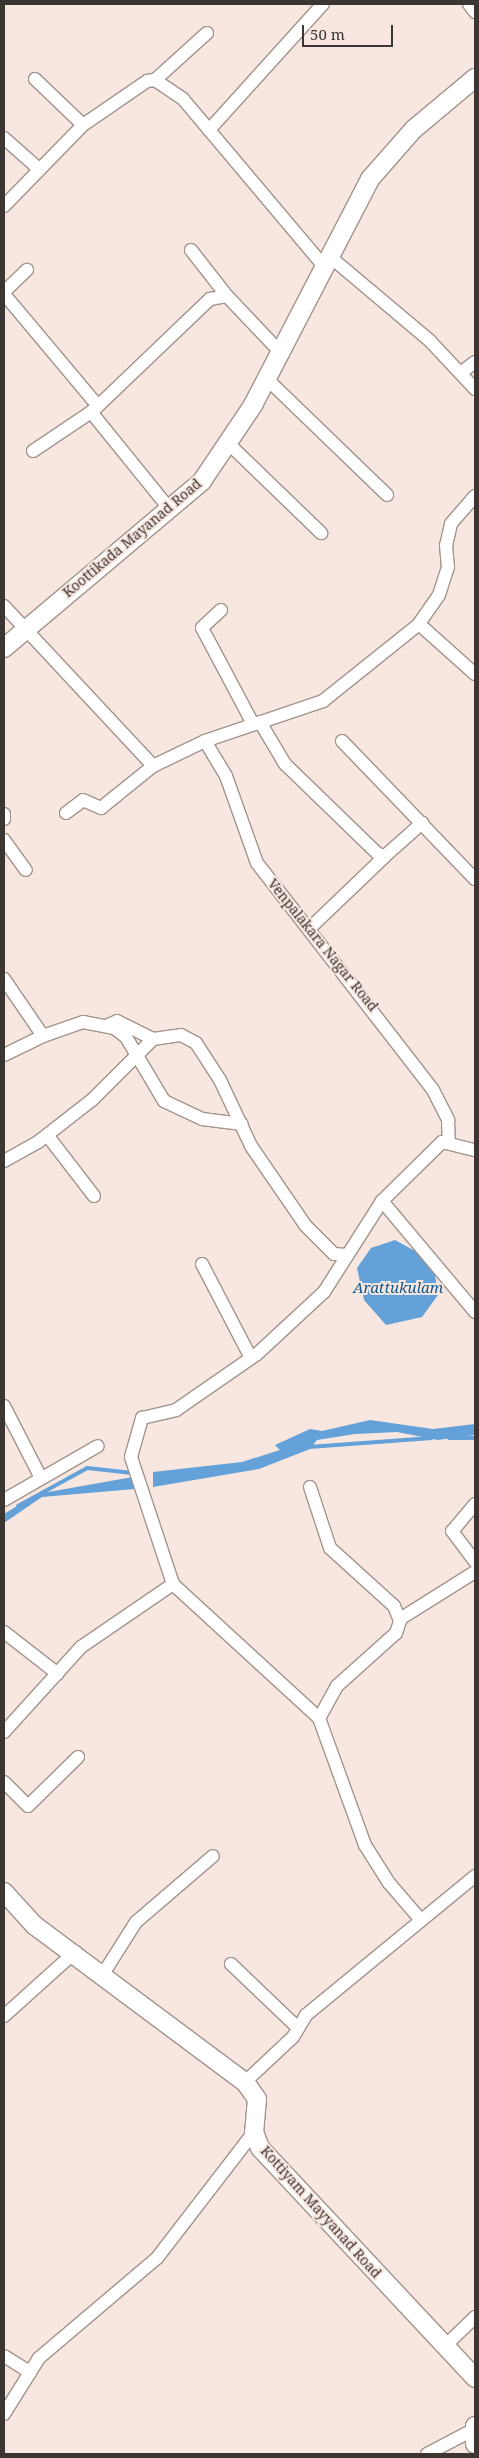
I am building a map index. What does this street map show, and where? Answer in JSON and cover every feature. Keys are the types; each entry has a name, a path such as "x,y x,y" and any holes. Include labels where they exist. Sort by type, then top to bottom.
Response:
{"main road":[{"name":"Koottikada Mayanad Road","path":"4,648 168,507 202,481 230,445 267,379 325,260 370,179 414,129 475,78"},
{"name":"Kottiyam Mayyanad Road","path":"4,1892 34,1925 75,1952 245,2082 257,2099 254,2132 260,2148 475,2378"}],"street":[{"path":"209,130 323,4"},
{"path":"469,4 475,12"},
{"path":"4,206 82,125 148,81 155,80 207,33"},
{"path":"35,79 82,125"},
{"path":"155,80 173,90 325,260 462,372 475,389"},
{"path":"4,138 39,169"},
{"path":"191,250 227,296 281,353"},
{"path":"27,270 4,293 168,507"},
{"path":"33,451 94,409 202,304 227,296"},
{"path":"462,372 475,362"},
{"path":"267,379 387,495"},
{"path":"230,445 321,533"},
{"path":"66,813 83,800 101,808 153,766 205,741 323,702 419,624 439,595 448,567 446,545 451,524 475,496"},
{"path":"4,606 26,628 143,760 153,766"},
{"path":"221,610 202,628 257,723 285,764 316,798 384,856"},
{"path":"419,624 475,674"},
{"name":"Venpalakara Nagar Road","path":"205,741 226,776 257,863 433,1090 448,1120 449,1143"},
{"path":"342,741 475,879"},
{"path":"4,814 4,819"},
{"path":"309,929 384,856 422,823"},
{"path":"4,840 26,870"},
{"path":"4,979 43,1036"},
{"path":"106,1026 117,1021 153,1039 181,1035 196,1043 242,1124 251,1146 304,1225 334,1254 347,1255"},
{"path":"4,1056 43,1036 83,1022 106,1026 126,1037 164,1100 202,1119 242,1124"},
{"path":"4,1161 47,1135 138,1057 153,1039"},
{"path":"47,1135 94,1196"},
{"path":"420,1919 389,1883 365,1845 318,1718 173,1584 131,1457 142,1418 176,1410 252,1358 324,1292 382,1201 442,1142 475,1150"},
{"path":"382,1201 475,1312"},
{"path":"202,1264 252,1358"},
{"path":"4,1406 40,1476"},
{"path":"4,1500 40,1476 98,1446"},
{"path":"310,1488 330,1548 394,1606 400,1619 396,1633 337,1686 318,1718"},
{"path":"475,1504 452,1531 475,1562"},
{"path":"400,1619 475,1572"},
{"path":"4,1732 81,1648 173,1584"},
{"path":"4,1632 58,1674"},
{"path":"4,1782 28,1806 78,1757"},
{"path":"103,1974 136,1922 213,1856"},
{"path":"245,2082 298,2028 306,2015 420,1919 475,1876"},
{"path":"4,2016 75,1952"},
{"path":"231,1964 298,2028"},
{"path":"4,2414 39,2358 157,2258 254,2132"},
{"path":"445,2346 475,2317"},
{"path":"4,2356 30,2372"},
{"path":"427,2454 474,2433"}],"water":[{"name":"Arattukulam","path":"395,1240 415,1251 435,1275 438,1295 422,1317 386,1325 364,1300 357,1268 371,1248"},
{"path":"370,1420 433,1429 475,1424 475,1435 438,1440 397,1432 355,1434 317,1440 310,1449 259,1469 153,1487 153,1472 242,1462 280,1450 275,1445 310,1429 322,1431"},
{"path":"144,1475 146,1488 42,1497 4,1523 4,1514 37,1494"}],"waterway":[{"path":"309,1447 432,1438"},
{"path":"449,1438 475,1438"},
{"path":"18,1506 87,1468 133,1473"}]}
